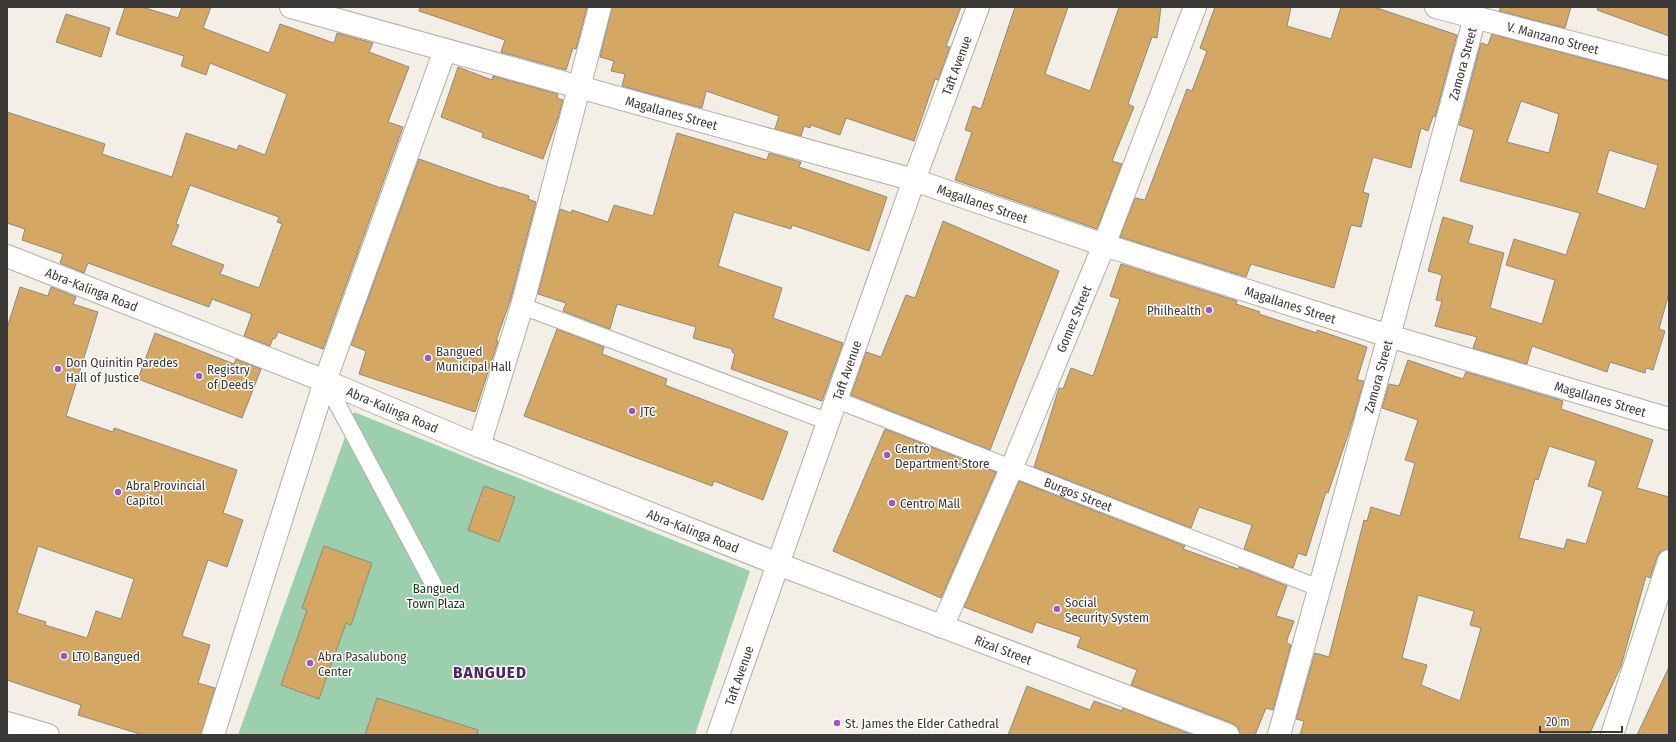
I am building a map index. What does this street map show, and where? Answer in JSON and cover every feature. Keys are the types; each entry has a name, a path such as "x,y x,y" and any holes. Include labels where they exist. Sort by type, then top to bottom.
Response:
{"street":[{"name":"Magallanes Street","path":"291,7 914,180 1104,245 1389,336 1669,418"},
{"path":"479,446 522,306 600,7"},
{"name":"Taft Avenue","path":"718,735 914,180 978,7"},
{"name":"Gomez Street","path":"942,627 1012,467 1104,245 1195,7"},
{"name":"V. Manzano Street","path":"1436,7 1669,68"},
{"name":"Zamora Street","path":"1279,735 1475,18"},
{"path":"213,735 325,381 445,50"},
{"name":"Abra-Kalinga Road","path":"7,256 325,381 479,446 778,564"},
{"path":"1612,735 1669,561"},
{"name":"Rizal Street","path":"778,564 1228,735"},
{"path":"7,723 48,735"}],"lane":[{"path":"522,306 829,422"},
{"path":"325,381 436,589"},
{"name":"Burgos Street","path":"837,400 1319,588"}],"green space":[{"name":"Bangued Town Plaza","path":"354,412 750,571 695,735 238,735"}],"building":[{"path":"125,7 142,7 178,18 182,7 211,7 203,28 269,53 280,24 334,43 337,33 373,43 369,52 409,67 388,122 403,127 323,349 278,332 275,339 273,338 270,346 244,336 252,314 212,299 209,307 88,263 84,273 60,263 63,254 22,240 25,229 7,223 7,112 105,144 102,154 172,177 186,133 237,150 239,145 265,155 287,94 210,63 206,75 181,66 184,56 116,34","holes":["190,185 279,217 277,222 282,224 259,288 220,274 224,265 171,245 179,225 176,224"]},
{"path":"420,7 587,7 576,49 573,48 566,70 501,52 505,40 419,11"},
{"path":"612,7 961,7 946,46 950,47 938,80 935,79 914,141 846,118 840,135 811,125 810,128 804,126 801,136 775,129 779,116 706,91 702,108 622,86 625,74 611,71 614,61 600,57"},
{"path":"1015,7 1068,7 1045,74 1090,91 1119,7 1161,7 1157,38 1152,37 1128,104 1134,107 1112,161 1122,164 1097,229 955,180 972,132 965,130 973,106 981,109"},
{"path":"1215,7 1291,7 1287,26 1331,39 1341,7 1374,7 1457,35 1435,117 1433,116 1428,131 1421,128 1411,168 1373,157 1363,192 1369,194 1361,227 1351,225 1334,288 1251,264 1246,277 1120,237 1135,198 1145,200 1187,89 1192,91 1207,51 1200,48"},
{"path":"1501,7 1571,7 1565,28 1499,11"},
{"path":"1598,7 1669,7 1669,36 1597,10"},
{"path":"66,14 110,28 101,57 56,42"},
{"path":"1492,34 1669,81 1669,293 1659,329 1665,331 1653,370 1646,368 1645,373 1610,362 1607,372 1532,346 1527,364 1473,348 1477,337 1435,326 1442,301 1436,300 1442,275 1428,271 1443,217 1473,226 1468,243 1504,253 1490,308 1542,324 1555,280 1506,265 1514,239 1566,255 1580,213 1460,181 1474,130 1459,125 1481,43 1488,45","holes":["1521,101 1559,114 1549,153 1507,142","1609,150 1658,165 1645,209 1597,193"]},
{"path":"458,67 492,80 493,76 558,94 557,98 563,100 543,159 482,137 483,133 441,117"},
{"path":"677,133 767,160 769,153 801,162 799,167 887,197 869,251 792,225 791,229 734,212 718,266 782,288 773,318 843,343 822,401 731,369 735,354 732,352 732,349 693,338 696,327 617,304 610,329 563,311 566,303 538,294 560,209 571,213 572,210 608,222 614,205 653,216"},
{"path":"419,159 501,188 529,196 528,199 536,202 511,298 496,341 498,341 475,412 359,374 366,351 351,345"},
{"path":"943,221 1059,271 990,450 851,395 866,352 881,357 906,295 915,298"},
{"path":"1121,264 1237,301 1236,304 1260,312 1259,314 1317,333 1317,330 1367,347 1357,380 1364,381 1350,429 1328,493 1326,492 1306,556 1298,553 1293,568 1244,549 1252,525 1199,507 1191,528 1034,467 1059,388 1063,389 1071,368 1093,376 1120,299 1110,296"},
{"path":"20,287 48,296 51,287 76,297 73,304 98,312 66,416 113,432 114,428 237,470 223,513 243,520 227,567 208,560 182,636 210,645 198,683 215,688 201,735 143,735 78,715 81,705 7,680 7,328","holes":["38,546 134,579 121,619 96,611 87,638 45,625 46,622 17,613"]},
{"name":"JTC","path":"557,329 604,347 602,354 667,379 665,385 788,432 763,500 714,481 712,486 524,416"},
{"name":"Registry of Deeds","path":"155,333 234,364 236,359 261,369 242,418 138,379"},
{"path":"1408,360 1463,379 1466,372 1563,401 1561,409 1653,440 1637,488 1669,497 1669,549 1661,551 1657,557 1650,578 1646,576 1621,666 1589,735 1300,735 1304,721 1296,719 1315,653 1329,657 1364,520 1367,521 1371,507 1400,516 1415,463 1405,460 1418,420 1382,408 1389,384 1399,386","holes":["1549,446 1596,461 1588,486 1603,491 1586,544 1567,539 1564,549 1519,538 1535,479 1538,480","1418,595 1474,611 1470,625 1481,628 1460,701 1421,685 1427,665 1402,658"]},
{"name":"Centro Mall","path":"885,429 996,472 941,598 833,551"},
{"path":"1019,481 1185,546 1183,549 1238,569 1239,567 1287,586 1276,616 1294,621 1287,640 1287,643 1291,645 1273,710 1266,708 1255,735 1240,735 1238,727 1232,723 1131,685 1137,670 1077,647 1081,637 1036,622 1032,633 964,607"},
{"path":"484,486 515,497 499,542 468,530"},
{"path":"324,546 372,563 351,625 346,623 319,699 281,685 307,610 302,608"},
{"path":"1669,667 1669,735 1637,735"},
{"path":"1027,686 1090,710 1094,701 1122,711 1123,708 1193,735 1008,735"},
{"path":"377,698 478,730 477,735 365,735"}],"place":[{"name":"Philhealth","path":"1209,310"},
{"name":"Bangued Municipal Hall","path":"428,358"},
{"name":"Don Quinitin Paredes Hall of Justice","path":"58,369"},
{"name":"Registry of Deeds","path":"199,376"},
{"name":"JTC","path":"632,411"},
{"name":"Centro Department Store","path":"887,455"},
{"name":"Abra Provincial Capitol","path":"118,492"},
{"name":"Centro Mall","path":"892,503"},
{"name":"Social Security System","path":"1057,609"},
{"name":"LTO Bangued","path":"64,656"},
{"name":"Abra Pasalubong Center","path":"310,663"},
{"name":"St. James the Elder Cathedral","path":"837,723"}],"district":[{"name":"BANGUED","path":"490,672"}]}
